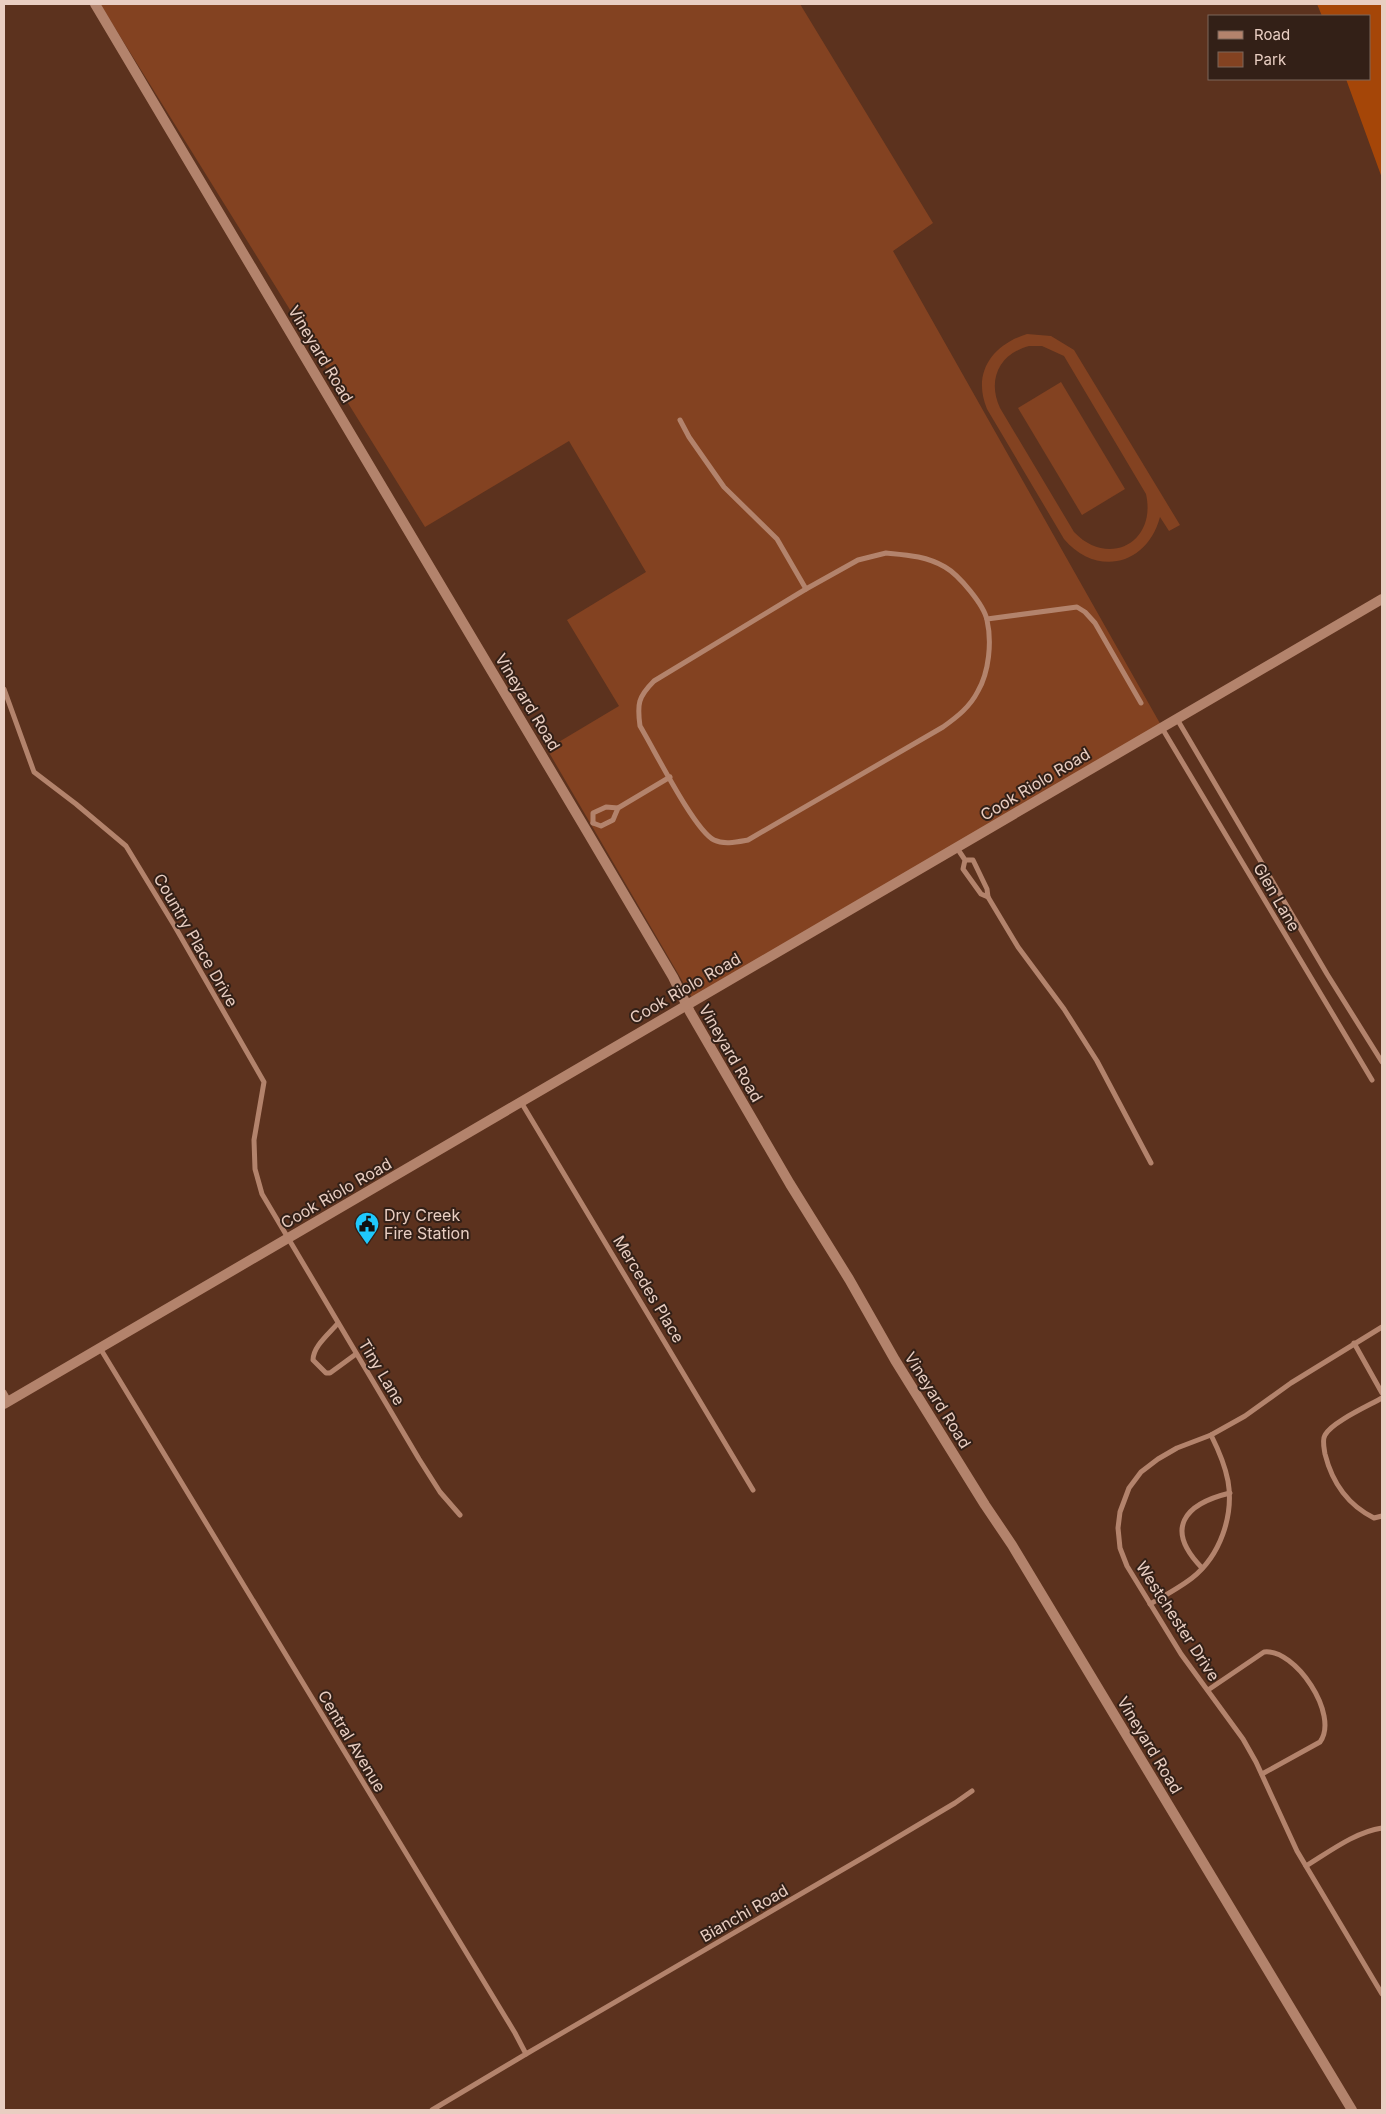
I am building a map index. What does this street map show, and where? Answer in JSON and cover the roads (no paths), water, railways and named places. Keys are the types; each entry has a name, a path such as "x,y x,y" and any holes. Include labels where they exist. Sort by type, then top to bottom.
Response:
{"street":[{"name":"Vineyard Road","path":"95,4 589,825 673,977 686,1005 895,1360 1012,1545 1352,2110"},
{"path":"680,420 689,437 724,487 777,539 806,589"},
{"path":"886,553 920,556 946,567 969,588 987,619 989,638 988,665 978,691 962,713 943,727 748,840 731,844 714,840 698,826 640,726 638,709 643,692 654,681 806,589 858,560 886,553"},
{"name":"Cook Riolo Road","path":"5,1399 100,1348 1382,599"},
{"path":"987,619 1077,607 1085,612 1095,623 1141,703"},
{"name":"Country Place Drive","path":"4,689 34,772 126,846 174,925 264,1082 254,1140 255,1169 262,1194 288,1238"},
{"path":"1177,718 1327,974 1382,1062"},
{"name":"Glen Lane","path":"1162,727 1372,1080"},
{"path":"618,808 613,820 601,826 589,825 594,813 606,807 618,808 670,777"},
{"path":"958,848 965,860 963,869 981,894 988,897"},
{"path":"965,860 973,860 987,889 988,897 1018,947 1064,1009 1097,1061 1151,1163"},
{"path":"972,881 981,876"},
{"name":"Mercedes Place","path":"521,1102 753,1490"},
{"name":"Tiny Lane","path":"288,1238 419,1459 440,1492 460,1515"},
{"path":"338,1324 318,1347 314,1353 313,1360 326,1373 330,1373 356,1354"},
{"name":"Westchester Drive","path":"1382,1327 1291,1383 1245,1416 1158,1459 1142,1472 1129,1488 1124,1499 1118,1528 1120,1548 1127,1566 1181,1654 1243,1739 1262,1774 1282,1821 1306,1866 1382,1994"},
{"path":"1354,1343 1382,1393"},
{"name":"Central Avenue","path":"100,1348 526,2054"},
{"path":"1382,1398 1330,1428 1324,1436 1324,1447 1333,1476 1350,1501 1361,1511 1374,1518 1382,1516"},
{"path":"1150,1604 1184,1584 1202,1568 1217,1547 1223,1534 1227,1521 1230,1493 1224,1464 1211,1434"},
{"path":"1202,1568 1187,1550 1183,1541 1182,1529 1186,1517 1191,1509 1204,1502 1230,1493"},
{"path":"1208,1690 1264,1652 1272,1651 1285,1658 1301,1672 1314,1689 1322,1709 1326,1728 1325,1736 1320,1742 1262,1774"},
{"name":"Bianchi Road","path":"526,2054 871,1853 955,1803 972,1790"},
{"path":"1306,1866 1359,1835 1372,1829 1382,1828"},
{"path":"432,2110 526,2054"}],"place":[{"name":"Dry Creek Fire Station","path":"367,1245"}]}
